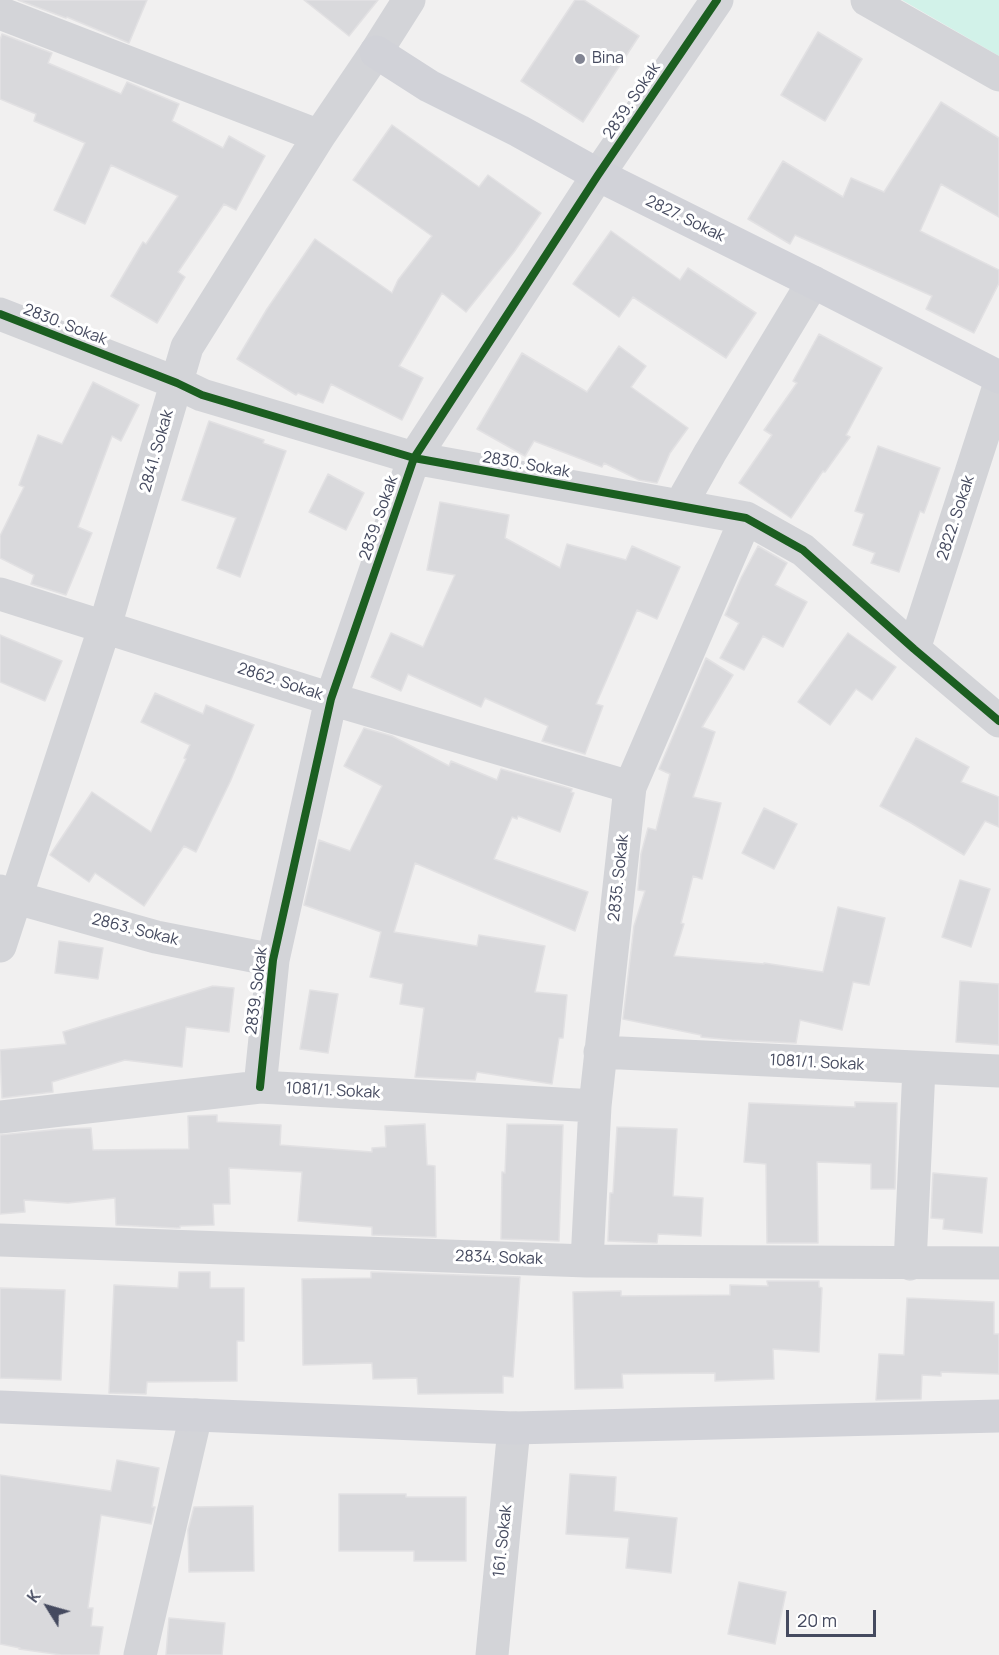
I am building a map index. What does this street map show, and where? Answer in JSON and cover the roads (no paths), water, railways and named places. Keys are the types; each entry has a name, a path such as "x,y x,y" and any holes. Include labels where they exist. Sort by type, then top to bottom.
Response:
{"street":[{"name":"2841. Sokak","path":"0,946 8,894 105,626 187,347 319,136 409,0"},
{"name":"2839. Sokak","path":"260,1087 273,960 330,699 414,458 598,175 717,0"},
{"path":"867,0 999,75"},
{"path":"0,13 319,136"},
{"name":"2827. Sokak","path":"376,52 429,86 519,131 598,175 999,377"},
{"path":"680,506 813,282"},
{"name":"2830. Sokak","path":"0,314 202,394 414,458 746,518 803,550 999,721"},
{"name":"2822. Sokak","path":"914,649 999,386"},
{"name":"2835. Sokak","path":"587,1261 595,1106 630,787 746,518"},
{"name":"2862. Sokak","path":"0,594 330,699 630,787"},
{"name":"2863. Sokak","path":"8,894 156,937 273,960"},
{"name":"1081/1. Sokak","path":"600,1052 999,1071"},
{"path":"910,1264 919,1068"},
{"name":"1081/1. Sokak","path":"0,1117 260,1087 595,1106"},
{"name":"2834. Sokak","path":"0,1240 587,1261 999,1263"},
{"path":"0,1407 514,1428 999,1416"},
{"path":"140,1655 196,1415"},
{"name":"161. Sokak","path":"492,1655 514,1428"}],"place":[{"name":"Bina","path":"580,59"}]}
